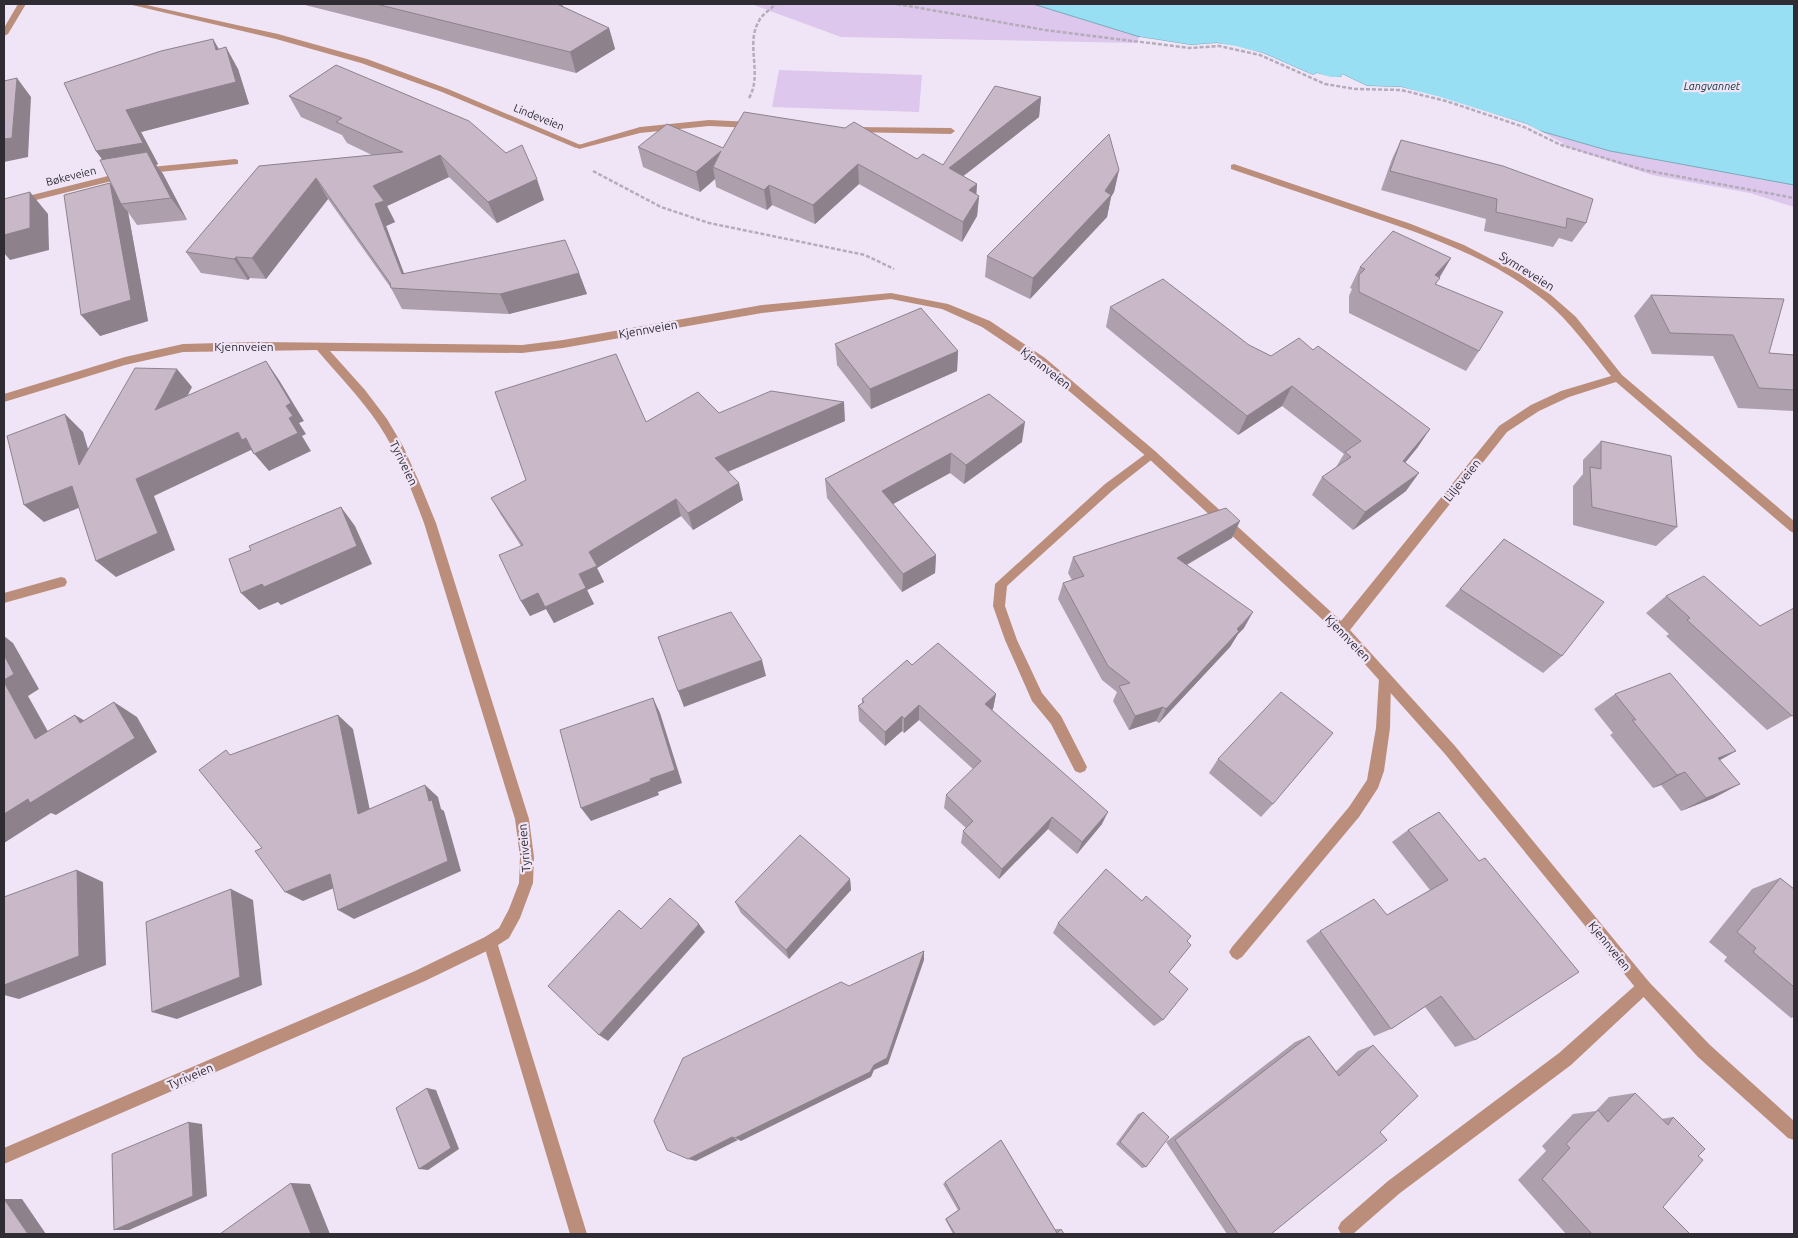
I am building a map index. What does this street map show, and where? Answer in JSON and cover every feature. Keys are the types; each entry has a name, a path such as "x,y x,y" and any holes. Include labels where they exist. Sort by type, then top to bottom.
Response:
{"street":[{"path":"4,34 22,4"},
{"name":"Lindeveien","path":"132,4 277,36 364,61 419,80 579,146"},
{"path":"579,146 640,130 709,123 766,126"},
{"path":"847,130 951,131"},
{"name":"Bøkeveien","path":"4,205 140,171 235,162"},
{"name":"Symreveien","path":"1234,167 1408,226 1461,247 1514,275 1547,297 1572,320 1618,378 1794,528"},
{"name":"Kjennveien","path":"4,398 125,361 183,348 259,346 321,348 522,348 563,344 762,309 891,296 944,306 986,324 1040,361 1151,454 1342,630 1450,750 1644,987 1704,1051 1794,1132"},
{"name":"Tyriveien","path":"4,1156 420,976 490,942 504,932 515,913 526,883 527,857 522,819 442,558 414,482 384,424 368,401 321,348"},
{"name":"Liljeveien","path":"1342,630 1503,429 1535,408 1558,397 1618,378"},
{"path":"1080,767 1056,720 1037,697 1011,640 999,606 1001,584 1102,494 1151,454"},
{"path":"4,598 61,582"},
{"path":"1237,952 1354,812 1373,783 1380,754 1386,678"},
{"path":"490,942 579,1234"},
{"path":"1347,1228 1394,1187 1565,1059 1644,987"}],"path":[{"path":"709,123 741,109 755,88 754,35 759,20 776,4"},
{"path":"896,4 1044,30 1138,40 1189,48 1219,46 1260,55 1325,84 1355,90 1401,90 1437,99 1524,127 1561,145 1644,170 1794,198"},
{"path":"579,146 592,170 661,207 709,223 865,255 898,270"}],"shaded area":[{"path":"751,4 1033,4 1140,37 1136,43 841,37"},
{"path":"779,70 922,75 919,112 772,107"},
{"path":"1537,130 1610,151 1794,185 1794,207 1750,193 1652,175 1561,145 1563,143"}],"water":[{"name":"Langvannet","path":"1033,4 1794,4 1794,185 1610,151 1537,130 1527,124 1401,87 1367,86 1342,74 1341,77 1331,78 1317,73 1313,75 1263,53 1217,43 1191,45 1140,37"}],"pier":[{"path":"1140,37 1191,45 1217,43 1236,46 1263,53 1313,75 1317,73 1331,77 1341,77 1342,74 1367,86 1401,87 1437,96 1527,124 1550,136 1536,133 1526,126 1400,90 1366,88 1345,80 1343,77 1341,80 1331,80 1317,76 1313,77 1262,55 1217,46 1191,47 1138,39"}],"building":[{"path":"376,4 557,4 609,28 570,52"},
{"path":"213,39 216,50 226,47 236,82 126,110 143,143 96,151 64,83 161,51"},
{"path":"336,65 469,121 506,153 522,145 537,179 488,202 440,155 373,186 384,201 375,204 402,274 565,240 579,273 500,294 391,288 390,283 316,178 252,258 236,257 234,259 186,252 259,166 403,152 336,122 342,118 289,96"},
{"path":"17,78 12,138 4,139 4,81"},
{"path":"995,86 1041,97 949,168 977,184 969,190 979,196 963,222 858,164 813,205 769,185 764,190 713,167 721,151 696,172 638,147 667,124 723,148 744,112 845,128 854,122 917,159 923,154 943,165"},
{"path":"1109,134 1119,170 1105,191 1111,195 1033,278 987,256"},
{"path":"1401,140 1503,166 1593,199 1586,223 1567,218 1566,228 1496,212 1497,199 1390,171"},
{"path":"147,152 171,198 121,204 100,160"},
{"path":"110,183 131,300 81,315 64,195"},
{"path":"30,192 30,228 4,235 4,199"},
{"path":"1393,231 1451,258 1435,275 1440,278 1435,284 1503,312 1479,351 1359,292 1359,275 1365,269 1360,267"},
{"path":"1163,279 1249,345 1271,356 1299,338 1313,350 1318,346 1430,429 1403,461 1419,473 1365,512 1322,477 1351,457 1345,452 1361,441 1292,386 1247,416 1110,307"},
{"path":"1651,295 1784,299 1769,353 1794,355 1794,390 1759,388 1733,335 1670,333"},
{"path":"921,308 958,351 870,389 835,344"},
{"path":"616,354 646,422 698,392 719,413 771,391 844,402 715,458 739,483 688,513 676,499 589,552 597,566 579,574 586,588 545,607 538,593 521,601 499,555 523,545 491,498 526,480 495,392"},
{"path":"266,361 291,403 286,406 293,416 289,418 298,433 254,454 246,438 242,440 238,432 136,479 158,533 96,561 72,486 24,505 7,436 65,414 79,465 135,368 177,369 155,410"},
{"path":"989,394 1025,422 966,465 951,453 882,491 936,555 903,574 825,479"},
{"path":"1601,441 1671,456 1677,527 1592,507 1590,467 1601,469"},
{"path":"341,507 357,546 264,587 262,584 241,593 229,559 251,550 249,546"},
{"path":"1226,508 1240,521 1177,558 1253,612 1237,629 1239,631 1166,709 1163,707 1135,716 1119,686 1130,683 1108,666 1063,583 1084,576 1073,557"},
{"path":"1504,539 1604,602 1562,656 1460,589"},
{"path":"1704,576 1760,626 1794,608 1794,715 1792,716 1687,620 1690,618 1666,596"},
{"path":"731,612 762,660 678,691 658,637"},
{"path":"938,643 996,694 985,704 1108,812 1082,842 1052,817 1002,869 963,831 973,821 946,795 981,761 919,705 904,719 902,716 885,732 858,706 864,702 862,699 907,660 912,665"},
{"path":"4,655 14,674 4,680"},
{"path":"1670,673 1736,751 1718,758 1740,784 1706,798 1685,772 1677,775 1632,720 1636,720 1615,694"},
{"path":"4,682 35,739 75,715 80,723 114,702 135,738 30,803 28,799 4,814"},
{"path":"1281,692 1333,733 1273,804 1218,759"},
{"path":"653,698 675,770 581,808 560,730"},
{"path":"338,715 358,814 425,785 429,801 432,800 448,861 338,910 330,874 285,892 255,851 262,848 199,770 226,750 230,755"},
{"path":"1439,812 1479,861 1485,858 1579,972 1475,1040 1441,996 1391,1029 1320,931 1374,899 1387,915 1448,880 1408,830"},
{"path":"800,835 850,879 786,950 735,902"},
{"path":"1106,869 1142,901 1146,896 1191,936 1187,941 1191,945 1169,972 1188,989 1163,1020 1058,923"},
{"path":"77,870 79,956 4,985 4,897"},
{"path":"1780,878 1794,889 1794,987 1753,952 1756,948 1737,932"},
{"path":"231,889 240,977 152,1012 146,922"},
{"path":"670,898 699,924 599,1035 548,986 619,910 641,929"},
{"path":"924,951 887,1058 874,1065 870,1072 688,1159 667,1150 654,1121 683,1058 841,982 849,986"},
{"path":"1309,1036 1339,1076 1373,1045 1418,1096 1380,1132 1387,1140 1271,1234 1238,1234 1175,1140"},
{"path":"427,1088 451,1148 419,1169 396,1108"},
{"path":"1635,1093 1668,1125 1673,1117 1705,1149 1698,1156 1703,1160 1663,1207 1690,1234 1592,1234 1542,1179 1570,1148 1566,1144 1598,1110 1608,1122"},
{"path":"1143,1112 1169,1137 1146,1167 1120,1142"},
{"path":"189,1122 193,1196 114,1230 112,1154"},
{"path":"1001,1140 1057,1233 1061,1229 1064,1234 955,1234 946,1219 960,1209 945,1182"},
{"path":"291,1183 311,1234 220,1234"},
{"path":"4,1199 28,1234 4,1234"}]}
